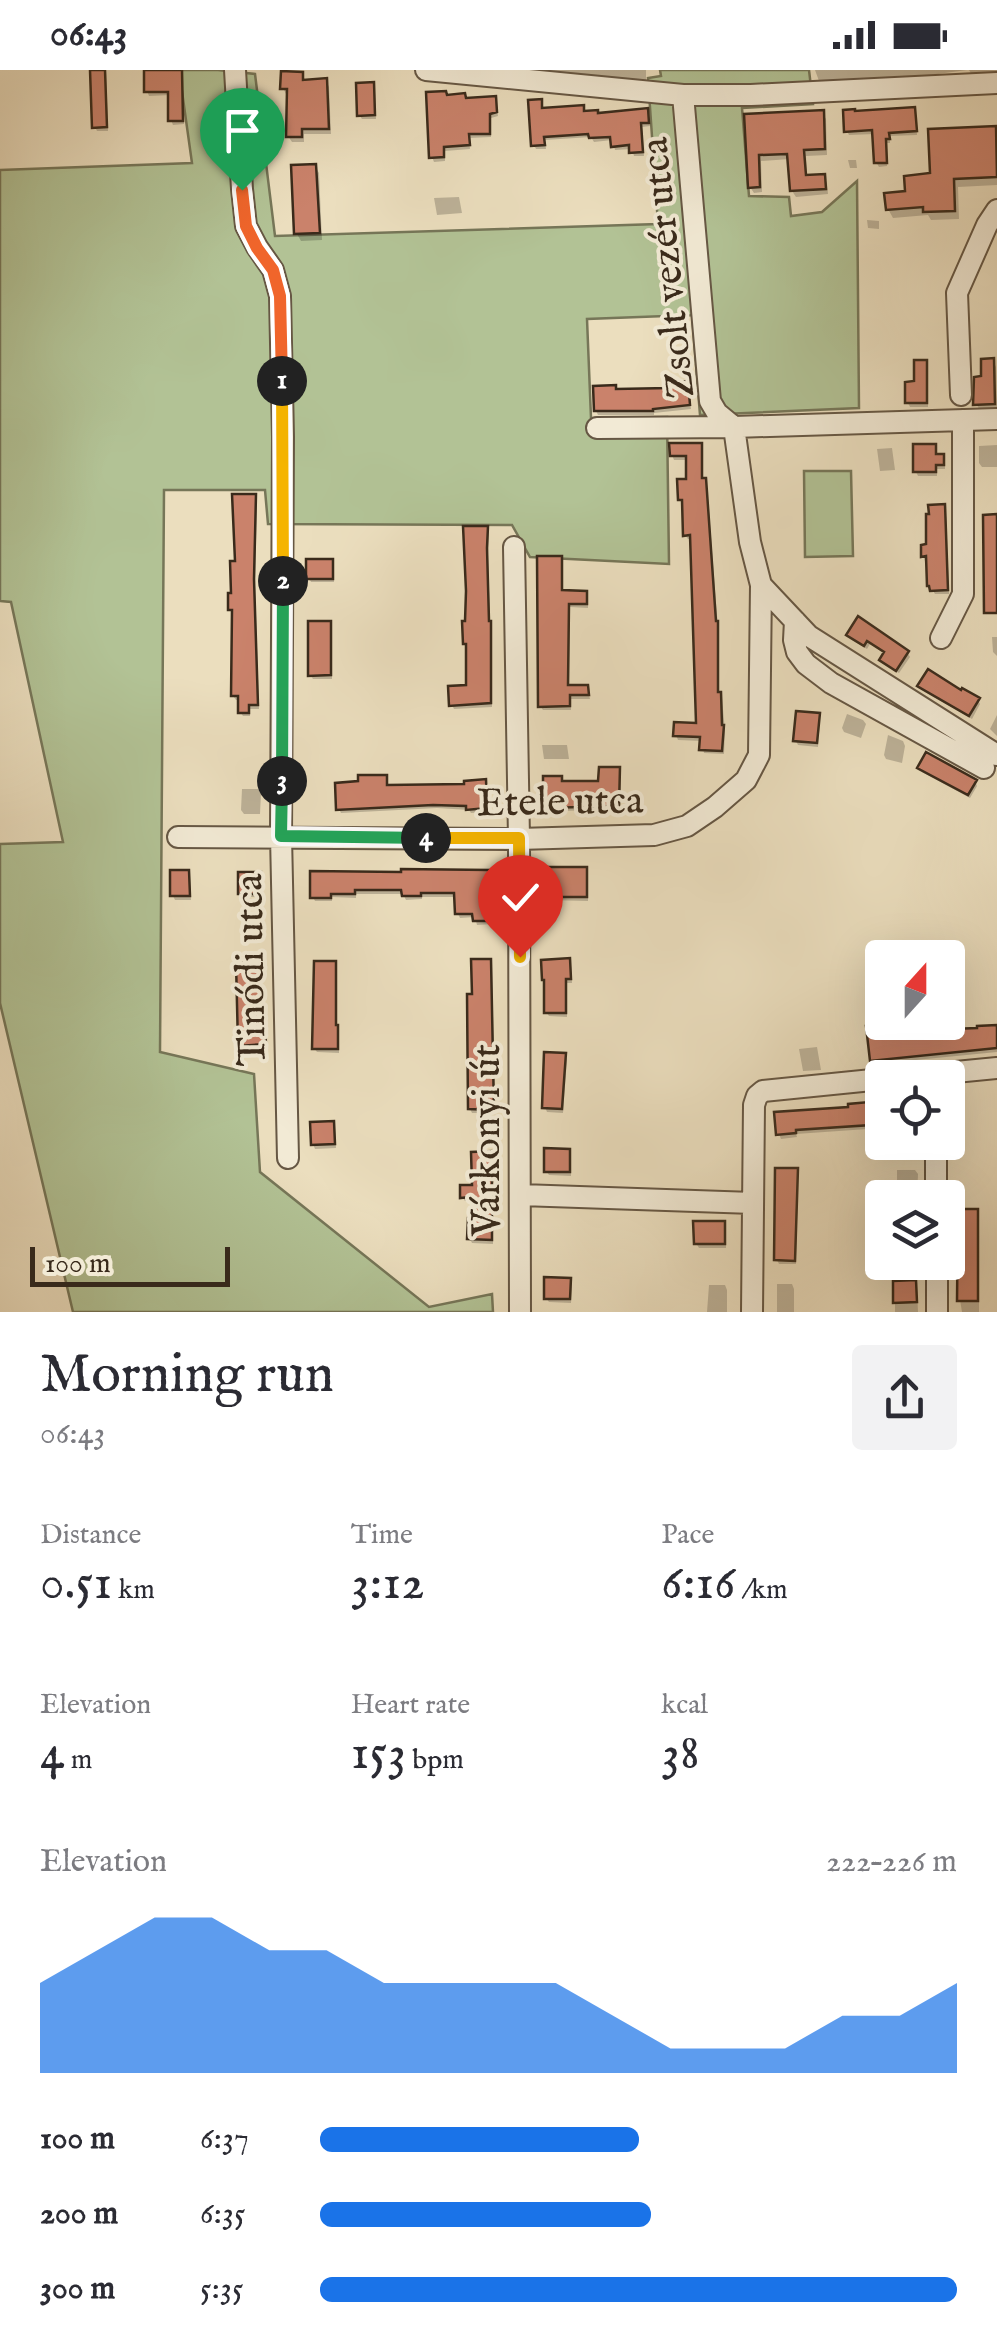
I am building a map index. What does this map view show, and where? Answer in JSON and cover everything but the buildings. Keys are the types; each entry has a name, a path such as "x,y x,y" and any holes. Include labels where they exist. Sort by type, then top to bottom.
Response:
{"street":[{"name":"Tinódi utca","path":"235,70 246,226 273,270 280,296 284,437 281,836 288,1158"},
{"path":"426,70 683,95 997,83"},
{"name":"Zsolt vezér utca","path":"683,95 710,401 734,427 750,542 761,584 759,755 746,780"},
{"path":"961,395 957,292 986,225 997,210"},
{"path":"598,428 997,419"},
{"path":"941,638 963,594 963,420"},
{"name":"Várkonyi út","path":"514,548 520,1312"},
{"path":"761,584 810,636 991,762"},
{"name":"Etele utca","path":"178,837 654,835 687,826 746,780"},
{"path":"965,1072 997,1068"},
{"path":"752,1312 757,1096 762,1091 865,1081"},
{"path":"521,1195 752,1204"},
{"path":"937,1280 937,1312"}],"green space":[{"path":"179,70 255,74 275,236 658,224 648,78 661,76 660,70 809,70 813,104 742,108 749,196 789,197 791,216 822,212 857,181 859,408 700,415 692,315 587,319 591,418 667,417 669,564 530,557 512,525 268,524 265,490 164,490 160,1052 254,1074 260,1172 429,1307 492,1294 493,1312 73,1312 0,1003 0,844 63,842 11,602 0,601 0,170 192,163"},
{"path":"804,471 851,471 853,556 805,557"}],"route":[{"path":"242,190 246,226 273,270 280,296 284,437 281,836 519,838 520,957"}]}
